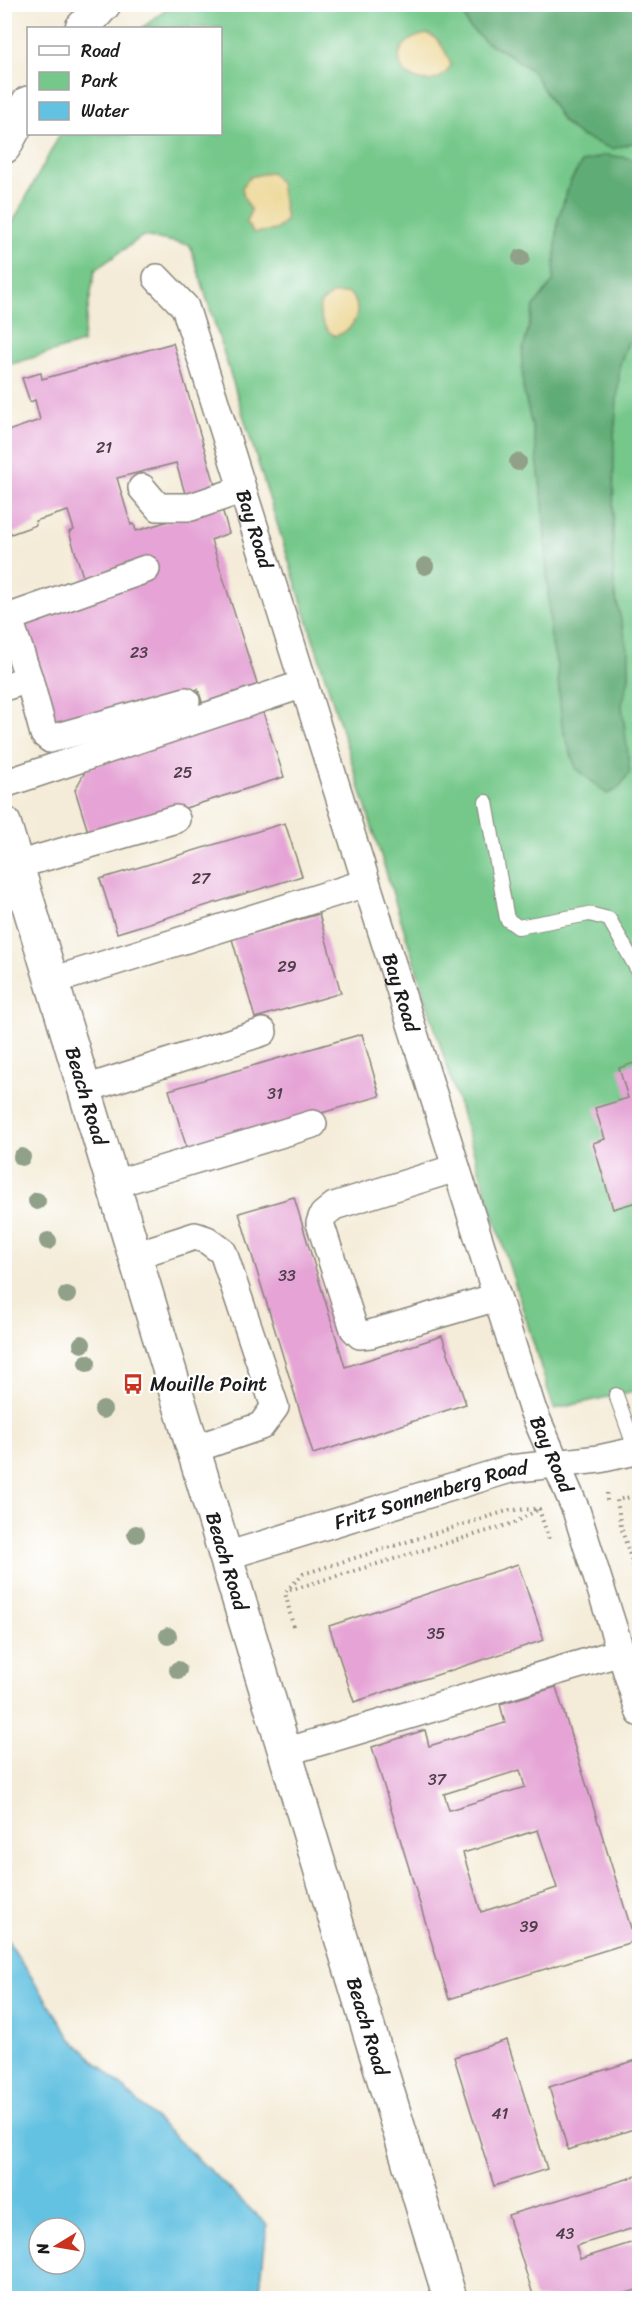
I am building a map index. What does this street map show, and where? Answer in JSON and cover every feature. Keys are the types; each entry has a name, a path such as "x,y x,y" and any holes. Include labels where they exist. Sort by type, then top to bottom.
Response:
{"street":[{"path":"4,147 27,106"},
{"name":"Bay Road","path":"157,278 186,307 241,490 532,1408 576,1510 639,1713"},
{"path":"142,488 158,507 191,507 241,490"},
{"path":"146,569 16,615 11,625 17,683 44,734 50,739 186,701"},
{"path":"4,784 304,684"},
{"path":"17,865 176,819"},
{"name":"Beach Road","path":"4,823 450,2298"},
{"path":"52,981 366,883"},
{"path":"86,1089 263,1032"},
{"path":"114,1184 313,1124"},
{"path":"456,1168 334,1206 323,1215 320,1223 354,1329 360,1335 497,1296"},
{"path":"136,1255 195,1236 207,1240 224,1252 275,1407 261,1426 194,1449"},
{"name":"Fritz Sonnenberg Road","path":"226,1556 510,1469 638,1451"},
{"path":"285,1752 621,1652"}],"lane":[{"path":"486,802 507,919 518,927 589,914 609,919 639,974"},
{"path":"616,1395 638,1451"}],"path":[{"path":"597,1494 607,1492 617,1500 621,1527 639,1587"},
{"path":"617,1500 639,1495"},
{"path":"539,1509 550,1543"},
{"path":"285,1592 514,1523 539,1509"},
{"path":"285,1592 303,1574 510,1510 539,1509"},
{"path":"285,1592 293,1626"}],"green space":[{"path":"172,5 639,5 639,1390 554,1409 190,245 143,236 95,270 82,343 5,366 5,237 59,135 222,135 222,27 143,27"},
{"path":"461,5 639,5 639,141 612,149 579,135 563,122 533,72 510,55 487,43 468,26"},
{"path":"606,155 630,158 640,165 639,314 620,364 614,438 613,559 615,595 629,653 629,678 622,705 630,772 618,789 607,794 576,768 562,727 557,666 551,641 543,505 534,435 523,388 522,354 534,306 553,282 558,219 570,182 582,162"}],"sand":[{"path":"427,34 439,42 451,65 443,76 425,81 405,74 399,59 402,47 412,39"},
{"path":"271,172 280,183 286,220 276,230 254,233 246,223 251,210 244,198 242,187 250,177"},
{"path":"349,293 354,299 357,312 348,329 335,336 323,322 320,304 332,294"}],"water":[{"path":"4,1935 71,2038 267,2225 259,2298 5,2298"}],"building":[{"path":"173,343 217,491 187,500 176,463 117,478 131,525 134,524 136,531 221,505 229,533 211,540 258,687 203,705 198,689 58,733 21,616 84,580 69,532 74,530 68,511 35,521 36,525 11,534 4,512 4,427 8,431 40,420 35,400 30,402 22,378 41,373 42,379"},
{"path":"263,712 284,777 90,838 75,790 87,768"},
{"path":"285,823 302,876 117,933 100,879"},
{"path":"319,914 341,993 255,1018 232,939"},
{"path":"362,1034 380,1096 188,1152 169,1090"},
{"path":"640,1061 640,1201 613,1209 593,1143 605,1139 595,1108 628,1098 619,1068"},
{"path":"294,1197 345,1367 442,1336 466,1404 313,1454 239,1213"},
{"path":"518,1564 544,1640 354,1702 329,1626"},
{"path":"556,1687 635,1941 449,1999 372,1747 425,1730 429,1746 505,1723 500,1704","holes":["520,1770 525,1787 449,1810 444,1794","538,1830 557,1888 481,1912 463,1853"]},
{"path":"507,2040 547,2169 494,2186 454,2057"},
{"path":"640,2059 640,2127 568,2150 549,2087"},
{"path":"640,2175 640,2226 576,2246 580,2259 640,2240 640,2289 609,2298 534,2298 508,2215"}],"place":[{"name":"Mouille Point","path":"133,1384"}]}
